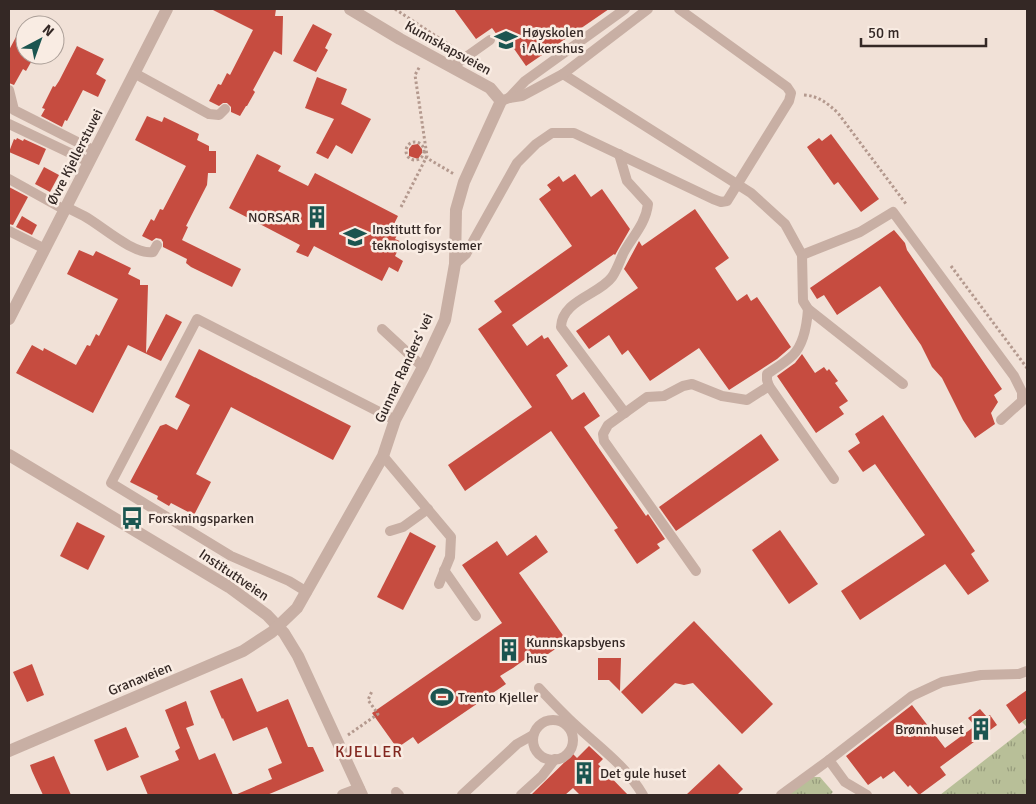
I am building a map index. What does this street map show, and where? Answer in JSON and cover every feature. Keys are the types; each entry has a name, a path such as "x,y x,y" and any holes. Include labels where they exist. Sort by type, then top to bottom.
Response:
{"street":[{"name":"Øvre Kjellerstuvei","path":"9,319 167,9"},
{"name":"Kunnskapsveien","path":"350,9 490,88 505,99"},
{"name":"Gunnar Randers' vei","path":"278,627 296,608 306,592 383,456 395,420 445,320 455,264 456,210 465,180 505,99"},
{"name":"Instituttveien","path":"9,455 252,602 278,627 290,643 305,670 361,792"},
{"name":"Granaveien","path":"9,751 243,651 278,627"},
{"path":"343,795 361,792"}],"lane":[{"path":"505,99 525,81 625,9"},
{"path":"505,99 522,96 563,74 648,9"},
{"path":"455,264 466,254 517,163 536,144 552,133 574,133 721,202 727,201 789,100 791,93 788,87 679,9"},
{"path":"452,66 490,40"},
{"path":"134,73 209,114 219,115 225,109"},
{"path":"563,74 751,193 785,224 802,255 802,301 808,310 903,384"},
{"path":"9,90 14,110 92,156"},
{"path":"9,124 92,156"},
{"path":"619,154 627,181 648,204 644,221 623,254 611,278 572,306 561,320 561,327 625,413"},
{"path":"9,179 84,216 142,251 153,252 158,245"},
{"path":"802,255 860,232 893,212 1014,376 1022,392 1022,401 1001,420"},
{"path":"9,231 45,249"},
{"path":"808,310 807,324 800,345 794,354 767,374 767,380 769,386 834,479"},
{"path":"306,592 289,581 231,556 111,483 197,319 395,420"},
{"path":"382,329 423,366"},
{"path":"696,571 604,441 603,434 608,424 647,397 664,396 683,386 692,384 722,396 747,400 769,386"},
{"path":"383,456 451,537 450,557 439,584"},
{"path":"390,531 403,527 428,509"},
{"path":"444,570 476,616"},
{"path":"781,795 830,760 912,696 942,682 982,675 1019,674 1027,671"},
{"path":"539,688 568,722 603,749 634,780 643,795"},
{"path":"462,795 517,744 533,735 540,724 546,720 568,722"},
{"path":"533,735 534,747 539,754 545,758 555,759 565,755 572,744 568,722"},
{"path":"521,795 542,776 555,759"},
{"path":"830,760 845,782 868,795"}],"path":[{"path":"395,9 466,55"},
{"path":"401,207 424,157 427,156 415,75 427,53"},
{"path":"424,157 424,150 421,145 413,143 409,146 407,154 410,158 416,160 424,157 465,180"},
{"path":"347,736 378,714 368,700 372,691"}],"green space":[{"path":"1027,719 1027,727 1022,722"},
{"path":"1027,727 1027,795 940,795"},
{"path":"813,777 820,777 833,792 830,795 788,795"}],"building":[{"path":"211,9 276,9 275,16 283,16 282,55 274,51 253,90 255,92 240,116 231,112 231,107 227,103 219,106 209,101 218,84 221,85 227,73 230,75 253,30"},
{"path":"454,9 609,9 526,66 510,43 505,46 492,28 476,39"},
{"path":"313,24 332,34 325,48 328,50 316,72 293,61"},
{"path":"15,39 15,65 29,65 26,71 23,69 14,85 9,83 9,50"},
{"path":"77,46 104,59 96,74 106,80 98,97 83,90 62,127 41,116 45,109 42,108 53,86 55,87 59,81"},
{"path":"317,77 347,89 341,104 371,119 352,154 336,145 328,159 316,153 334,119 305,108"},
{"path":"147,116 162,122 164,117 199,134 197,140 209,146 209,151 216,151 216,173 208,173 207,185 186,226 188,227 182,240 241,269 232,287 191,267 186,263 187,259 163,247 161,239 156,238 152,241 142,236 151,219 154,221 160,209 163,210 186,166 135,140"},
{"path":"831,134 879,199 861,212 838,182 834,185 807,147 819,138 822,141"},
{"path":"17,138 23,141 24,139 46,149 39,165 9,152 14,139 16,140"},
{"path":"418,144 422,149 422,153 418,159 409,156 409,149 412,145"},
{"name":"NORSAR","path":"257,154 281,166 278,171 308,186 315,173 398,216 393,226 400,230 395,239 402,242 395,256 403,261 398,272 389,267 382,281 314,246 308,257 296,252 300,245 229,208"},
{"path":"44,167 59,175 50,192 35,184"},
{"path":"575,174 591,197 602,189 630,229 615,255 512,325 527,346 542,335 544,339 548,337 568,366 556,375 572,400 584,392 600,416 584,427 646,516 648,514 665,539 657,544 660,548 637,564 614,530 618,528 551,431 465,491 448,465 532,407 478,329 502,312 494,301 572,246 539,199 551,190 547,185 559,176 563,182"},
{"path":"9,187 28,197 13,225 9,224"},
{"path":"695,209 729,258 715,268 737,301 747,294 751,301 757,297 791,347 777,359 729,390 699,348 650,381 628,350 622,355 609,335 589,349 576,331 638,288 624,269 639,241 642,246"},
{"path":"22,216 37,225 32,235 16,227"},
{"path":"894,230 905,243 907,250 1002,389 994,395 998,402 991,413 995,424 975,438 963,420 942,378 932,367 921,345 880,286 837,315 824,295 817,299 810,288"},
{"path":"79,250 93,256 96,251 131,268 128,274 140,280 140,285 148,285 146,353 166,314 182,322 161,361 128,345 93,413 16,373 32,345 43,351 44,348 76,365 87,345 90,346 96,334 99,336 118,299 67,274"},
{"path":"199,349 351,426 333,460 231,407 196,474 211,482 194,515 171,503 169,506 157,499 158,496 130,482 160,426 166,424 177,430 190,405 175,397"},
{"path":"802,354 815,373 824,367 827,371 829,369 838,381 835,383 848,401 839,407 844,414 816,433 777,376 795,363"},
{"path":"883,415 975,551 971,554 989,581 968,595 945,564 860,620 841,591 925,535 875,464 863,472 848,451 860,443 855,434"},
{"path":"761,434 779,460 676,531 659,507"},
{"path":"77,522 105,536 88,570 60,556"},
{"path":"780,530 818,584 789,604 752,550"},
{"path":"410,532 436,546 403,610 377,597"},
{"name":"Kunnskapsbyens hus","path":"536,535 548,552 519,573 567,641 532,665 527,658 500,676 506,684 418,744 413,737 397,748 372,713 502,623 462,565 497,541 507,556"},
{"path":"694,621 773,704 742,734 693,683 684,685 675,683 642,714 621,692"},
{"path":"598,658 621,658 620,691 609,680 598,680"},
{"path":"32,664 44,695 27,702 13,672"},
{"path":"242,678 257,712 288,699 308,747 313,747 324,771 267,795 235,795 272,779 268,769 282,763 267,727 233,741 222,719 210,691"},
{"path":"1027,690 1027,718 1019,724 1006,705"},
{"path":"186,701 194,725 186,728 199,760 215,753 233,795 148,795 140,776 179,760 175,751 180,748 165,710"},
{"path":"912,705 945,748 975,726 968,718 980,709 987,717 990,715 997,725 940,767 946,775 919,795 910,785 908,787 894,771 883,779 881,776 868,785 846,756"},
{"path":"126,727 139,757 107,771 94,740"},
{"name":"Det gule huset","path":"589,746 603,759 598,764 628,795 580,795 573,788 565,795 531,795 573,754 577,758"},
{"path":"54,756 71,795 43,795 32,771 30,765"},
{"path":"719,764 743,789 737,795 686,795"}],"place":[{"name":"Høyskolen i Akershus","path":"506,40"},
{"name":"NORSAR","path":"317,217"},
{"name":"Institutt for teknologisystemer","path":"355,237"},
{"name":"Forskningsparken","path":"132,518"},
{"name":"Kunnskapsbyens hus","path":"509,650"},
{"name":"Trento Kjeller","path":"442,697"},
{"name":"Brønnhuset","path":"981,729"},
{"name":"Det gule huset","path":"584,773"}],"district":[{"name":"KJELLER","path":"369,752"}]}
